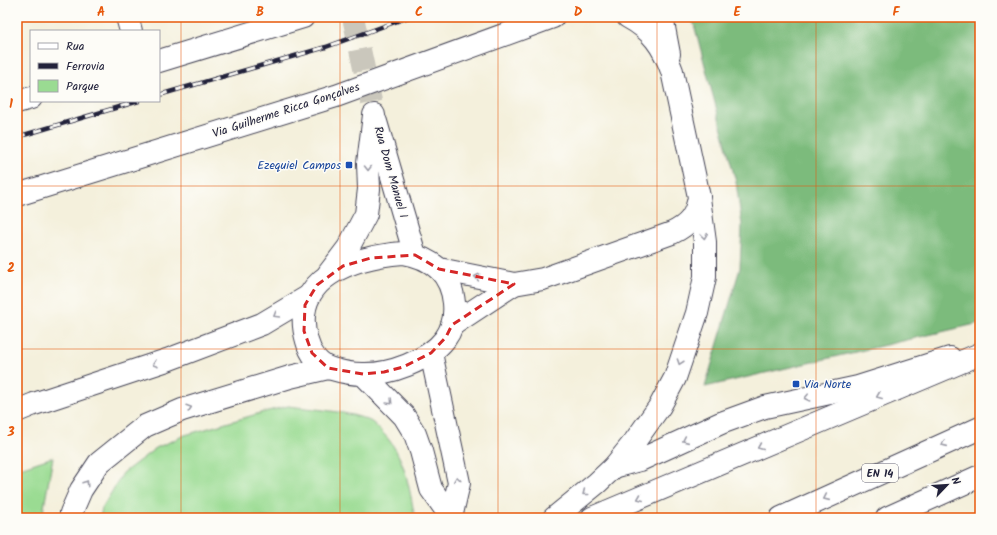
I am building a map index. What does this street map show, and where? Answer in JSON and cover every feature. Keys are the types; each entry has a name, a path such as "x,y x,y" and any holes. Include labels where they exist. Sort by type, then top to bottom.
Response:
{"main road":[{"path":"127,17 132,30"},
{"path":"160,61 303,17"},
{"name":"Via Guilherme Ricca Gonçalves","path":"17,195 336,96 553,17"},
{"path":"628,17 642,26 660,44 667,56 672,71"},
{"path":"554,518 614,467 660,406 675,378 697,313 705,277 705,242 699,197 662,17"},
{"path":"17,102 30,98"},
{"name":"Rua Dom Manuel I","path":"328,275 348,248 366,214 369,189 368,163 374,115 415,255"},
{"path":"439,269 514,284 542,279 683,228 691,220 697,209 699,197"},
{"path":"403,253 415,255 430,262 439,269 449,283 454,299 455,314 452,325 446,337 431,353 403,367 384,372 363,374 328,368 318,361 312,353 304,332 305,306 309,296 317,285 328,275 343,266 371,258 403,253"},
{"path":"452,325 514,284"},
{"path":"17,411 167,360 262,324 309,296"},
{"path":"614,467 640,460 721,423 765,407 858,386 914,368 963,354 980,351"},
{"path":"431,353 459,483 451,518"},
{"path":"592,518 844,410 980,354"},
{"path":"71,518 71,513 81,490 99,463 145,426 189,408 290,377 328,368"},
{"path":"363,374 404,416 415,434 431,489 451,518"},
{"name":"EN 14","path":"781,518 980,428"},
{"path":"886,518 980,476"}],"highlighted area":[{"path":"415,255 439,269 514,284 452,325 446,337 431,353 403,367 384,372 363,374 328,368 312,353 304,331 305,305 317,285 343,266 371,258"}],"green space":[{"path":"692,17 980,17 980,323 705,387 740,268 742,225 736,182"},
{"path":"288,406 352,415 370,421 374,424 389,440 401,460 408,483 415,518 100,518 102,508 123,473 156,448 185,435"},
{"path":"53,457 42,518 17,518 17,469"}],"tunnel":[{"path":"353,17 374,115"}],"railway":[{"path":"160,95 326,47 409,17"},
{"path":"17,137 136,102"}],"place":[{"name":"Ezequiel Campos","path":"349,165"},
{"name":"Via Norte","path":"796,384"}]}
